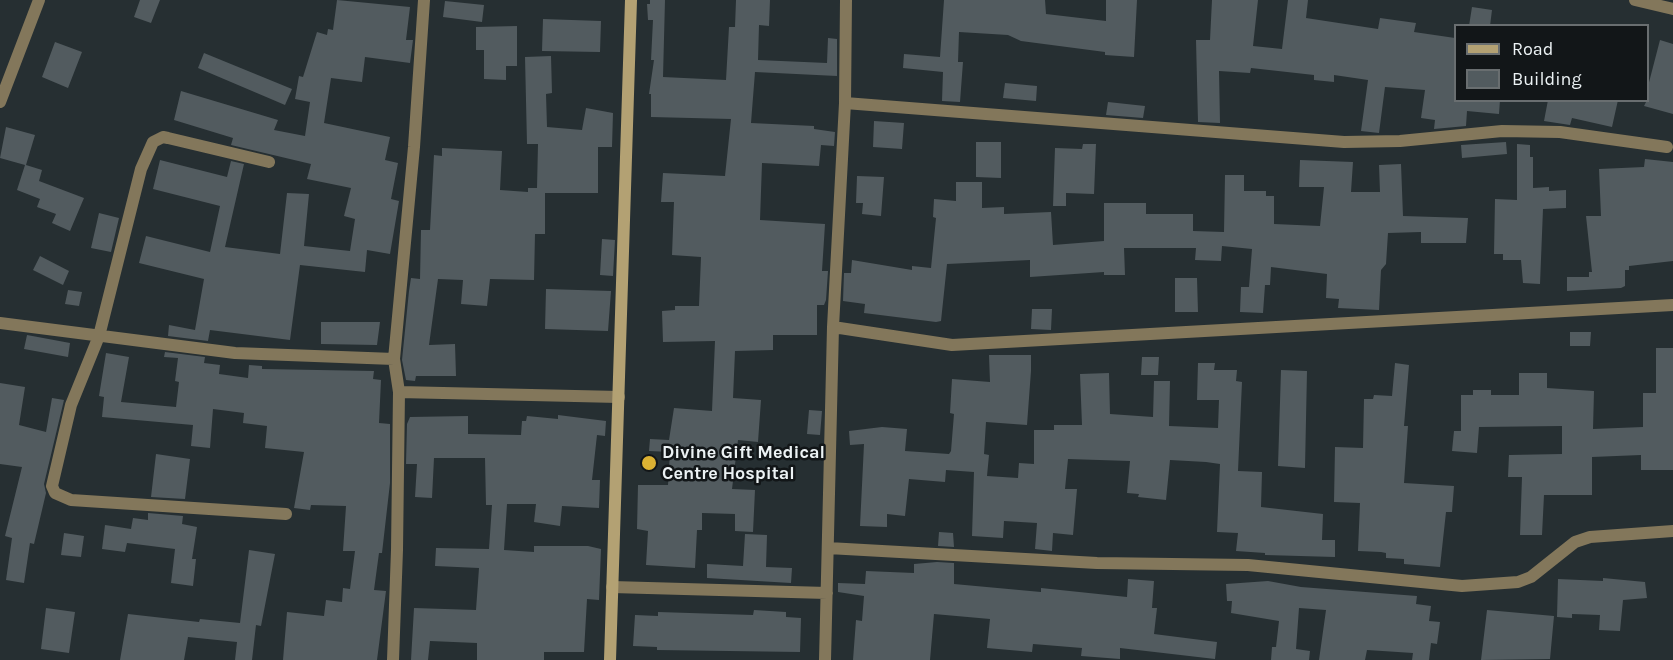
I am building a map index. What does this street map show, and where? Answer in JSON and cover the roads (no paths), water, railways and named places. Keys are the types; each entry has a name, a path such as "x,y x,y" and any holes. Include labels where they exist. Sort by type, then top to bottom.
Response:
{"street":[{"path":"0,102 39,0"},
{"path":"393,660 398,550 399,392 394,359 414,147 424,0"},
{"path":"610,660 631,0"},
{"path":"825,660 833,327 845,103 846,0"},
{"path":"1635,0 1673,9"},
{"path":"845,103 1344,142 1400,141 1502,131 1560,132 1667,147"},
{"path":"268,162 163,137 153,142 141,169 99,336 71,405 52,477 52,486 55,493 71,500 286,514"},
{"path":"833,327 931,344 952,345 1673,305"},
{"path":"0,323 235,353 394,359"},
{"path":"399,392 620,398"},
{"path":"828,548 1097,562 1248,565 1462,586 1518,582 1531,577 1567,548 1590,537 1673,531"},
{"path":"612,587 827,593"}],"place":[{"name":"Divine Gift Medical Centre Hospital","path":"649,463"}]}
